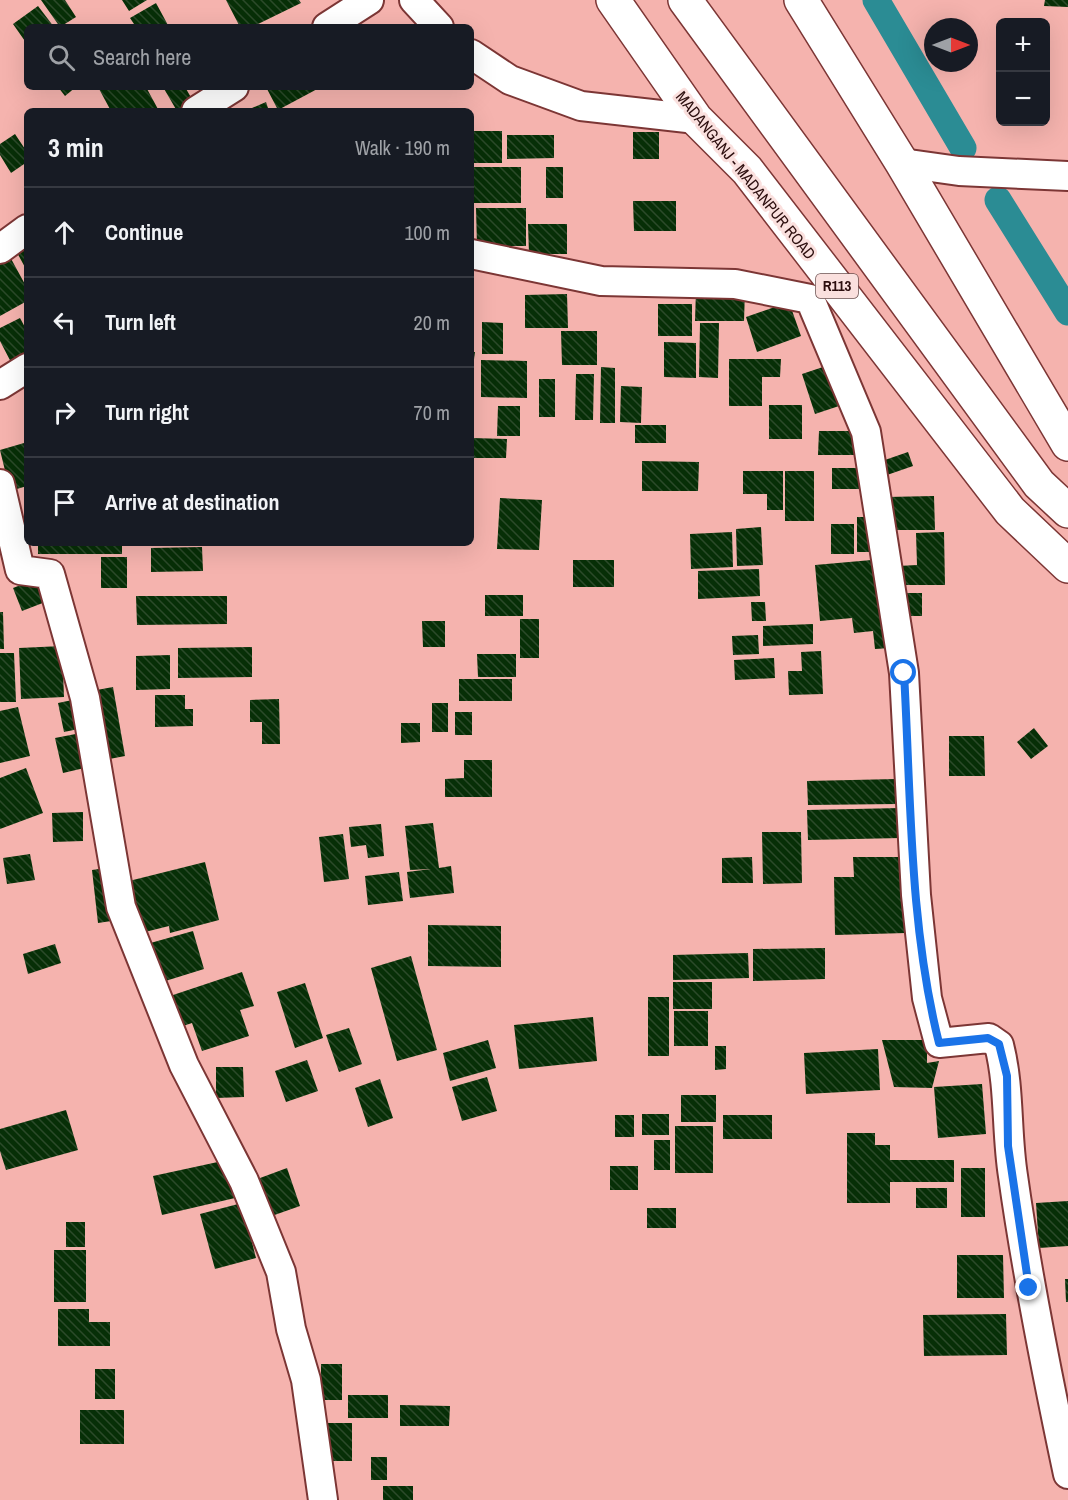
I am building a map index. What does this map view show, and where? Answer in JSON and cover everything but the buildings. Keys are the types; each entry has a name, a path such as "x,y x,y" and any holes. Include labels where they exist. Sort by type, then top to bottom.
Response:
{"main road":[{"name":"MADANGANJ - MADANPUR ROAD","path":"613,0 696,119 747,170 1010,511 1068,566"},
{"name":"R113","path":"685,0 1039,484 1068,511"},
{"path":"801,0 902,163 1068,444"}],"street":[{"path":"332,24 369,0"},
{"path":"414,0 436,24"},
{"path":"474,56 510,80 581,106 696,119"},
{"path":"201,108 229,90"},
{"path":"902,163 959,171 1068,176"},
{"path":"0,249 24,231"},
{"path":"474,255 601,281 735,284 810,299 866,432 904,673 916,895 927,999 939,1043 988,1038 999,1044 1007,1076 1008,1146 1029,1288 1068,1474"},
{"path":"0,385 24,370"},
{"path":"0,484 20,570 50,574 85,698 121,907 184,1065 244,1181 281,1272 291,1329 306,1380 323,1500"}],"waterway":[{"path":"876,0 963,148"},
{"path":"998,200 1068,312"}],"route":[{"path":"904,673 916,895 927,999 939,1043 988,1038 999,1044 1007,1076 1008,1146 1029,1288"}]}
